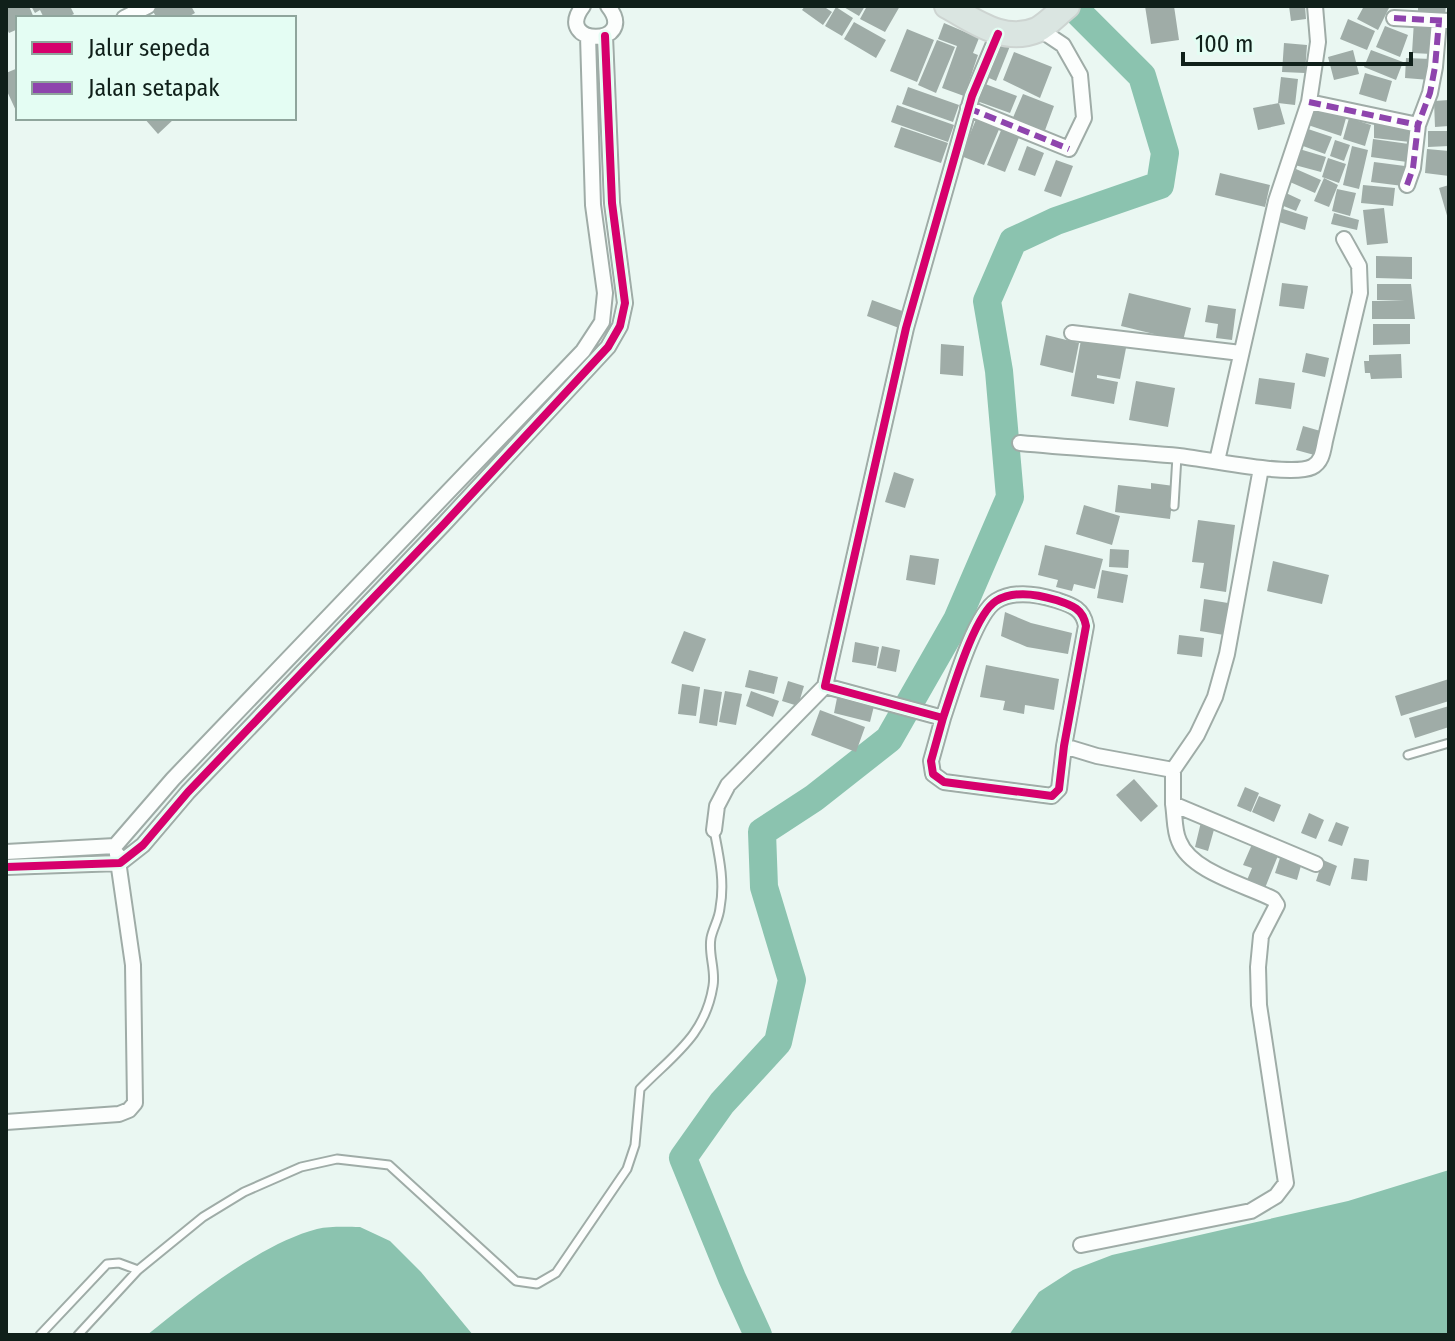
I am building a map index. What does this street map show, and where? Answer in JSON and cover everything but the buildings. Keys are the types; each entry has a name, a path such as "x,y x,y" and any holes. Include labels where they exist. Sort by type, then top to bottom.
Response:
{"main road":[{"path":"947,6 998,34 1022,34 1052,18"}],"street":[{"path":"583,6 577,21 582,33 600,38 610,32 614,20 608,6"},
{"path":"1217,461 1276,201 1309,102 1318,42 1315,6"},
{"path":"968,108 1069,149 1084,118 1080,75 1052,18"},
{"path":"1394,18 1444,21 1430,93 1418,125 1413,168 1407,185"},
{"path":"714,830 717,806 728,785 825,686 906,328 968,108 998,34"},
{"path":"6,852 115,846 173,779 583,351 602,322 605,293 593,205 588,36"},
{"path":"6,867 120,863 143,845 188,792 608,347 620,326 625,303 612,203 605,36"},
{"path":"1309,102 1418,125"},
{"path":"593,205 612,203"},
{"path":"1020,443 1177,456 1261,468 1307,469 1316,465 1321,459 1360,293 1359,266 1344,239"},
{"path":"1072,333 1153,340 1241,353"},
{"path":"1081,1245 1251,1211 1276,1196 1286,1183 1259,1005 1261,936 1277,905 1273,899 1230,881 1186,856 1177,839 1173,804 1173,770 1197,735 1215,697 1227,654 1261,468"},
{"path":"431,511 443,525"},
{"path":"1036,594 1072,605 1084,618 1086,626 1059,789 1052,796 944,782 933,774 931,761 943,718 970,641 989,608 997,601 1012,595 1036,594"},
{"path":"825,686 943,718"},
{"path":"1064,746 1097,756 1173,770"},
{"path":"173,779 188,792"},
{"path":"1173,804 1316,864"},
{"path":"6,1122 119,1114 135,1103 133,965 120,863 115,846"}],"lane":[{"path":"1174,506 1177,456"},
{"path":"1408,755 1449,743"},
{"path":"78,1335 138,1270 203,1217 244,1192 301,1167 337,1159 389,1165 516,1281 537,1284 556,1273 627,1169 635,1145 640,1089 691,1040 707,1009 713,984 712,935 720,912 723,885 714,830"},
{"path":"40,1335 107,1264 119,1263 138,1270"}],"shaded area":[{"path":"1449,1170 1449,1335 1009,1335 1039,1292 1073,1270 1112,1255 1348,1201"},
{"path":"360,1227 390,1241 421,1272 473,1335 147,1335 228,1274 273,1247 317,1229"}],"waterway":[{"path":"758,1335 683,1158 722,1103 778,1042 792,980 764,887 762,832 814,798 889,739 957,620 1010,497 999,371 987,301 1013,241 1056,221 1160,185 1165,153 1142,76 1072,6"}],"marked path":[{"path":"1394,18 1449,21"},
{"path":"1407,185 1413,168 1418,125 1430,93 1439,21"},
{"path":"1309,102 1418,125"},
{"path":"968,108 1069,149"}],"cycle path":[{"path":"943,718 972,637 996,601 1010,595 1033,595 1076,608 1086,626 1059,789 1052,796 944,782 933,774 931,761 943,718 825,686 906,328 972,96 998,34"},
{"path":"6,867 120,863 143,845 188,792 608,347 620,326 625,303 612,203 605,36"}]}
